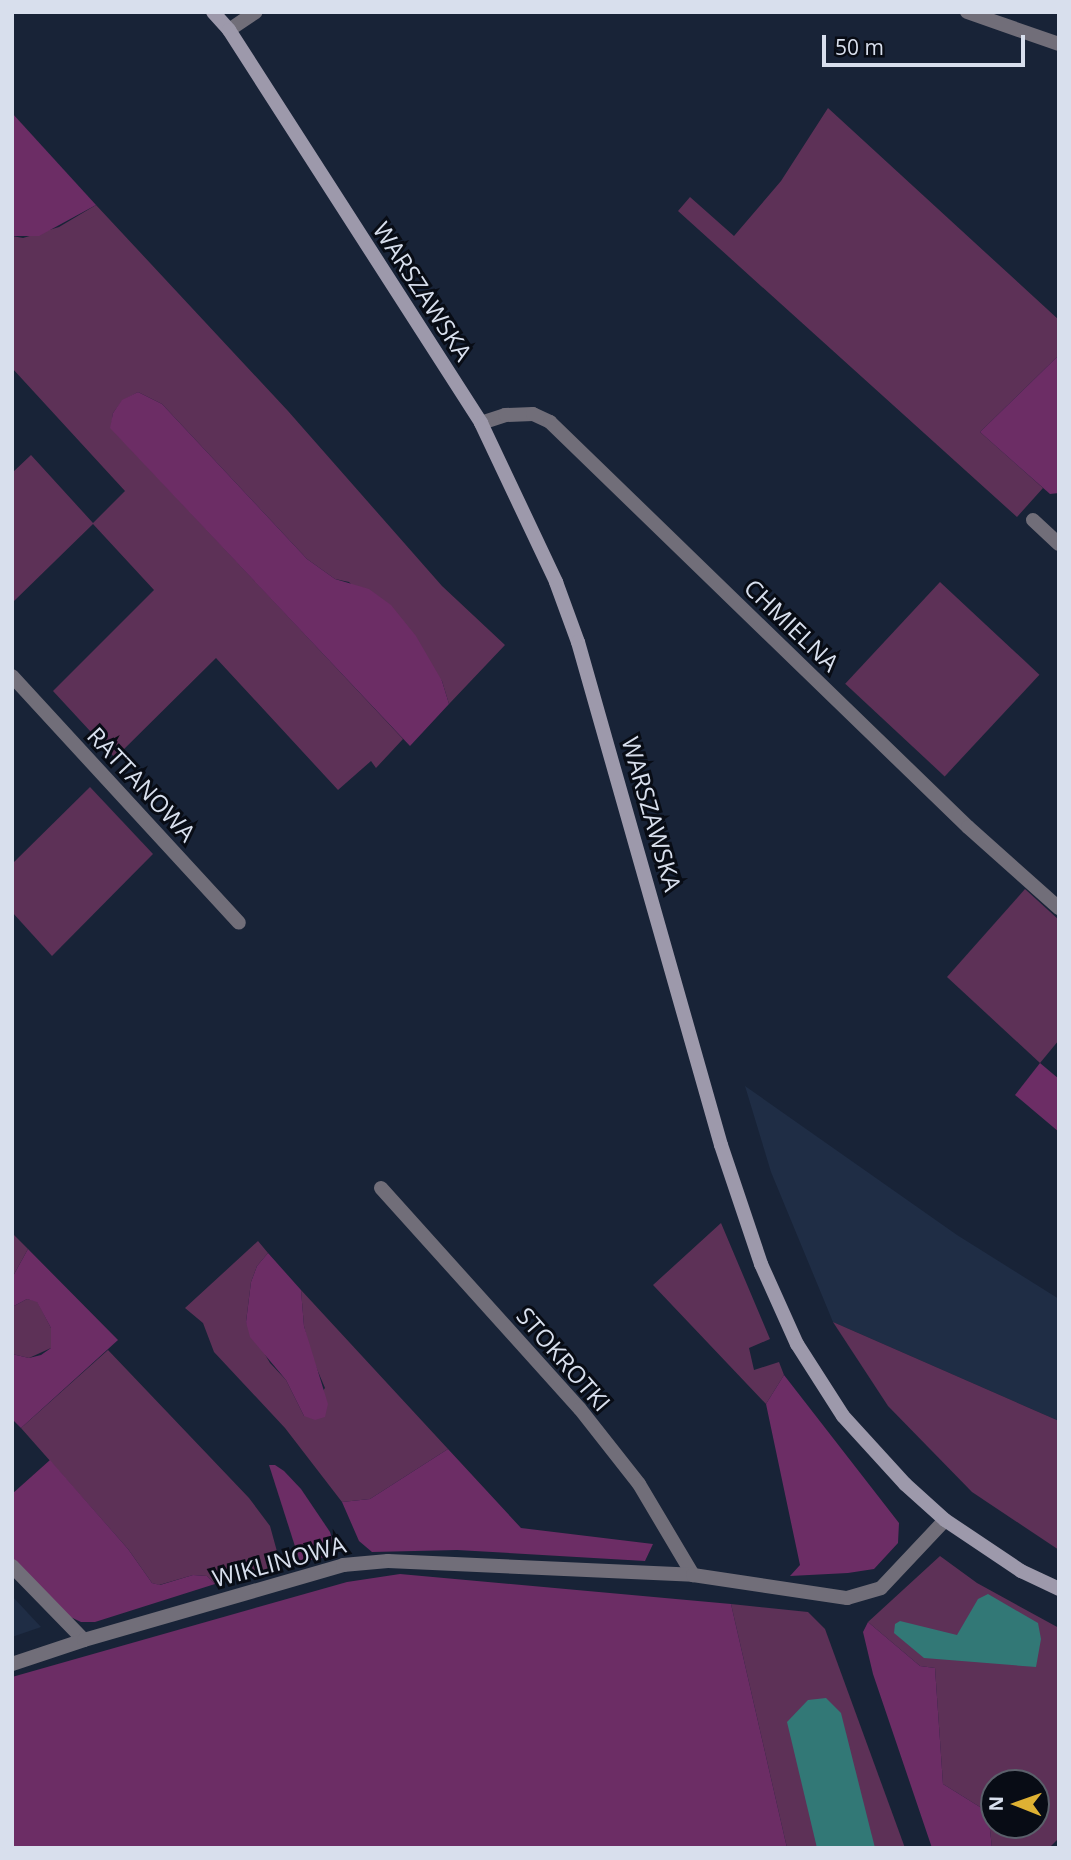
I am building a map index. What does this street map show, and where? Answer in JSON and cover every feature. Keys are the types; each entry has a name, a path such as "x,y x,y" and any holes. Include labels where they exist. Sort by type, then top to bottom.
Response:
{"main road":[{"name":"WARSZAWSKA","path":"213,12 229,30 481,423 528,519 578,642 721,1145 761,1264 797,1344 843,1416 905,1484 945,1520 1021,1571 1059,1589"}],"street":[{"path":"229,30 256,12"},
{"path":"967,12 1059,44"},
{"name":"CHMIELNA","path":"481,423 505,415 533,414 550,422 968,827 1059,908"},
{"path":"1033,520 1059,544"},
{"name":"RATTANOWA","path":"12,676 239,923"},
{"name":"STOKROTKI","path":"381,1188 580,1409 639,1484 693,1575"},
{"name":"WIKLINOWA","path":"12,1664 84,1640 343,1565 387,1561 693,1575 847,1598 881,1588 945,1520"},
{"path":"12,1566 84,1640"}],"shaded area":[{"path":"828,108 1059,320 1059,355 980,432 1043,488 1017,517 678,211 690,197 734,236 781,181"},
{"path":"12,113 96,205 39,236 12,236"},
{"path":"96,205 288,411 442,586 505,645 449,704 442,681 349,582 335,579 307,559 162,404 138,392 122,401 113,413 111,428 403,739 376,768 371,761 338,790 216,658 115,758 53,691 154,590 93,524 12,603 12,473 31,455 93,523 125,491 12,368 12,236 23,238 59,227"},
{"path":"1059,355 1059,493 1050,494 980,432"},
{"path":"138,392 162,404 307,559 335,579 369,589 391,605 416,636 442,681 449,704 410,746 110,428 113,413 122,400"},
{"path":"940,582 1039,675 945,776 845,684"},
{"path":"90,787 153,854 52,956 12,912 12,864"},
{"path":"1025,889 1059,920 1059,1040 1040,1063 947,977"},
{"path":"1040,1063 1059,1079 1059,1132 1015,1095"},
{"path":"745,1086 957,1235 1059,1299 1059,1421 833,1322 771,1172"},
{"path":"721,1223 770,1339 749,1348 754,1370 779,1362 784,1375 766,1404 653,1285"},
{"path":"12,1233 28,1249 12,1278"},
{"path":"258,1241 268,1253 257,1266 251,1282 246,1322 270,1363 286,1380 304,1416 325,1388 311,1355 304,1326 301,1290 448,1449 370,1499 342,1502 285,1428 214,1352 203,1323 185,1308"},
{"path":"28,1249 118,1340 21,1428 12,1419 12,1354 29,1358 41,1355 51,1348 51,1328 37,1302 27,1299 12,1307 12,1278"},
{"path":"268,1253 301,1290 304,1326 328,1404 325,1417 315,1420 304,1416 286,1380 250,1337 246,1322 251,1282 257,1266"},
{"path":"27,1299 37,1301 51,1328 51,1348 29,1358 12,1354 12,1307"},
{"path":"833,1322 1059,1421 1059,1550 972,1492 888,1406"},
{"path":"108,1350 249,1498 270,1526 281,1566 215,1584 207,1576 193,1575 159,1585 152,1583 128,1549 21,1428"},
{"path":"784,1375 899,1523 898,1543 874,1569 790,1576 800,1565 766,1404"},
{"path":"448,1449 521,1528 653,1544 645,1561 457,1550 372,1552 359,1541 342,1502 370,1499"},
{"path":"50,1460 128,1549 152,1583 160,1585 193,1575 207,1576 215,1584 95,1622 81,1622 60,1612 12,1559 12,1494"},
{"path":"269,1465 275,1465 284,1471 301,1489 330,1532 337,1555 300,1562"},
{"path":"940,1556 977,1583 1059,1628 1059,1838 1049,1848 992,1848 991,1839 1050,1839 1050,1769 980,1769 980,1807 943,1784 935,1668 920,1666 868,1622"},
{"path":"400,1574 731,1604 787,1848 12,1848 12,1677 347,1582"},
{"path":"988,1594 1038,1623 1041,1639 1036,1667 924,1658 894,1633 895,1624 900,1621 957,1635 978,1599"},
{"path":"12,1596 41,1627 12,1637"},
{"path":"731,1604 808,1612 825,1629 905,1848 787,1848"},
{"path":"868,1622 920,1666 935,1668 943,1784 980,1807 980,1839 991,1839 992,1848 932,1848 873,1674 863,1632"},
{"path":"826,1698 841,1713 875,1848 817,1848 787,1722 808,1700"}]}
